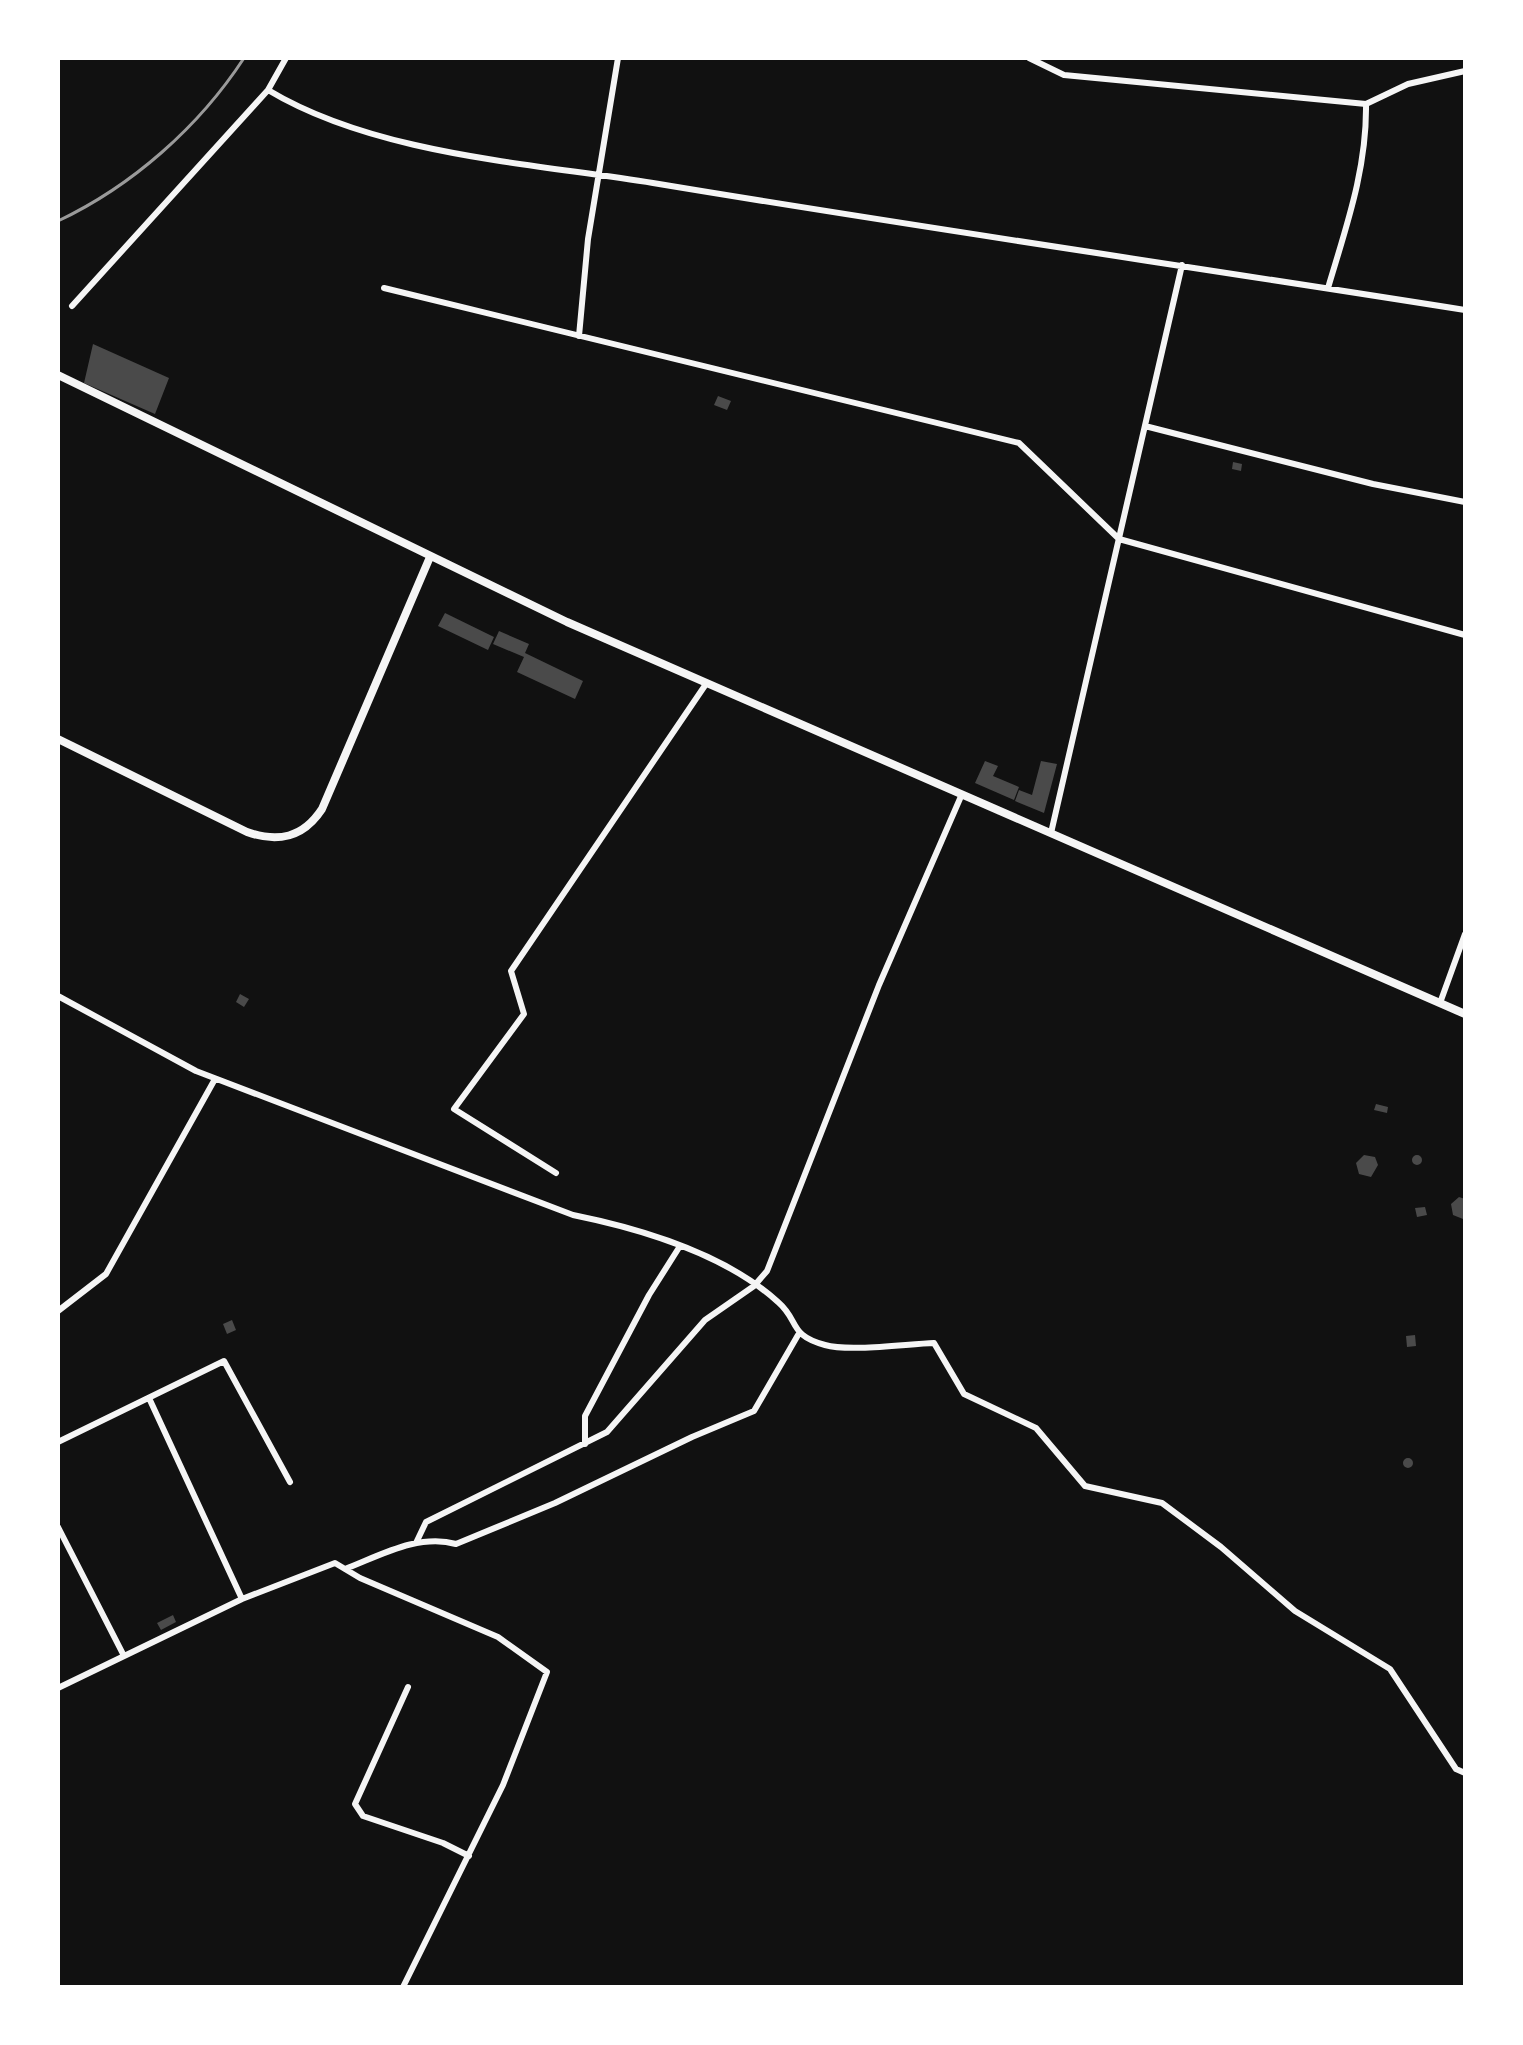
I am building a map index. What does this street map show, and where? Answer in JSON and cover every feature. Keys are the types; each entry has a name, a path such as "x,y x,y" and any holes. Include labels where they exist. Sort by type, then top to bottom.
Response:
{"street":[{"path":"72,306 268,90 286,58"},
{"path":"579,336 588,239 618,58"},
{"path":"1029,58 1064,75 1366,104 1408,84 1465,71"},
{"path":"268,90 291,104 403,141 1465,310"},
{"path":"1328,288 1358,189 1366,140 1366,104"},
{"path":"1051,833 1182,265"},
{"path":"384,288 1019,443 1119,539 1465,635"},
{"path":"58,375 430,557 706,684 1465,1014"},
{"path":"1145,426 1373,484 1465,502"},
{"path":"58,739 247,832 265,838 295,834 311,825 322,809 430,557"},
{"path":"556,1173 454,1109 524,1014 511,971 706,684"},
{"path":"416,1543 426,1522 607,1432 705,1320 754,1286 767,1271 879,985 962,794"},
{"path":"1440,1003 1465,934"},
{"path":"58,996 215,1079 573,1215 620,1225 709,1256 780,1303 798,1335 827,1346 934,1343 964,1394 1036,1428 1085,1486 1162,1503 1221,1547 1295,1611 1390,1669 1448,1757 1465,1773"},
{"path":"58,1311 106,1274 215,1079"},
{"path":"585,1444 585,1416 643,1306 680,1246"},
{"path":"345,1569 416,1543 442,1540 456,1544 555,1503 692,1437 754,1411 798,1335"},
{"path":"58,1442 224,1361 290,1482"},
{"path":"149,1398 242,1599"},
{"path":"58,1527 124,1656"},
{"path":"58,1688 242,1599 335,1563 498,1637 547,1672 535,1709 469,1856 403,1987"},
{"path":"408,1687 355,1804 357,1811 363,1816 443,1843 469,1856"}],"building":[{"path":"93,344 169,378 155,414 84,383"},
{"path":"718,396 731,401 727,410 714,405"},
{"path":"1233,462 1242,464 1241,471 1232,469"},
{"path":"445,613 494,637 488,650 438,626"},
{"path":"499,631 529,644 525,653 583,681 575,699 517,672 524,657 493,644"},
{"path":"985,761 998,766 993,776 1019,787 1014,800 975,783"},
{"path":"1041,761 1057,764 1044,813 1015,801 1019,790 1032,795"},
{"path":"240,994 249,999 244,1007 236,1002"},
{"path":"1376,1104 1388,1107 1387,1113 1374,1110"},
{"path":"1364,1155 1375,1157 1378,1165 1371,1177 1359,1174 1356,1163"},
{"path":"1417,1155 1422,1160 1417,1165 1412,1160"},
{"path":"1459,1197 1465,1199 1463,1219 1453,1215 1451,1204"},
{"path":"1425,1207 1427,1215 1417,1217 1415,1208"},
{"path":"232,1320 236,1330 227,1334 223,1324"},
{"path":"1415,1335 1416,1346 1407,1347 1406,1336"},
{"path":"1408,1458 1413,1463 1408,1468 1403,1463"},
{"path":"173,1615 176,1622 161,1630 157,1623"}],"railway":[{"path":"58,221 112,190 162,152 206,108 244,58"}]}
